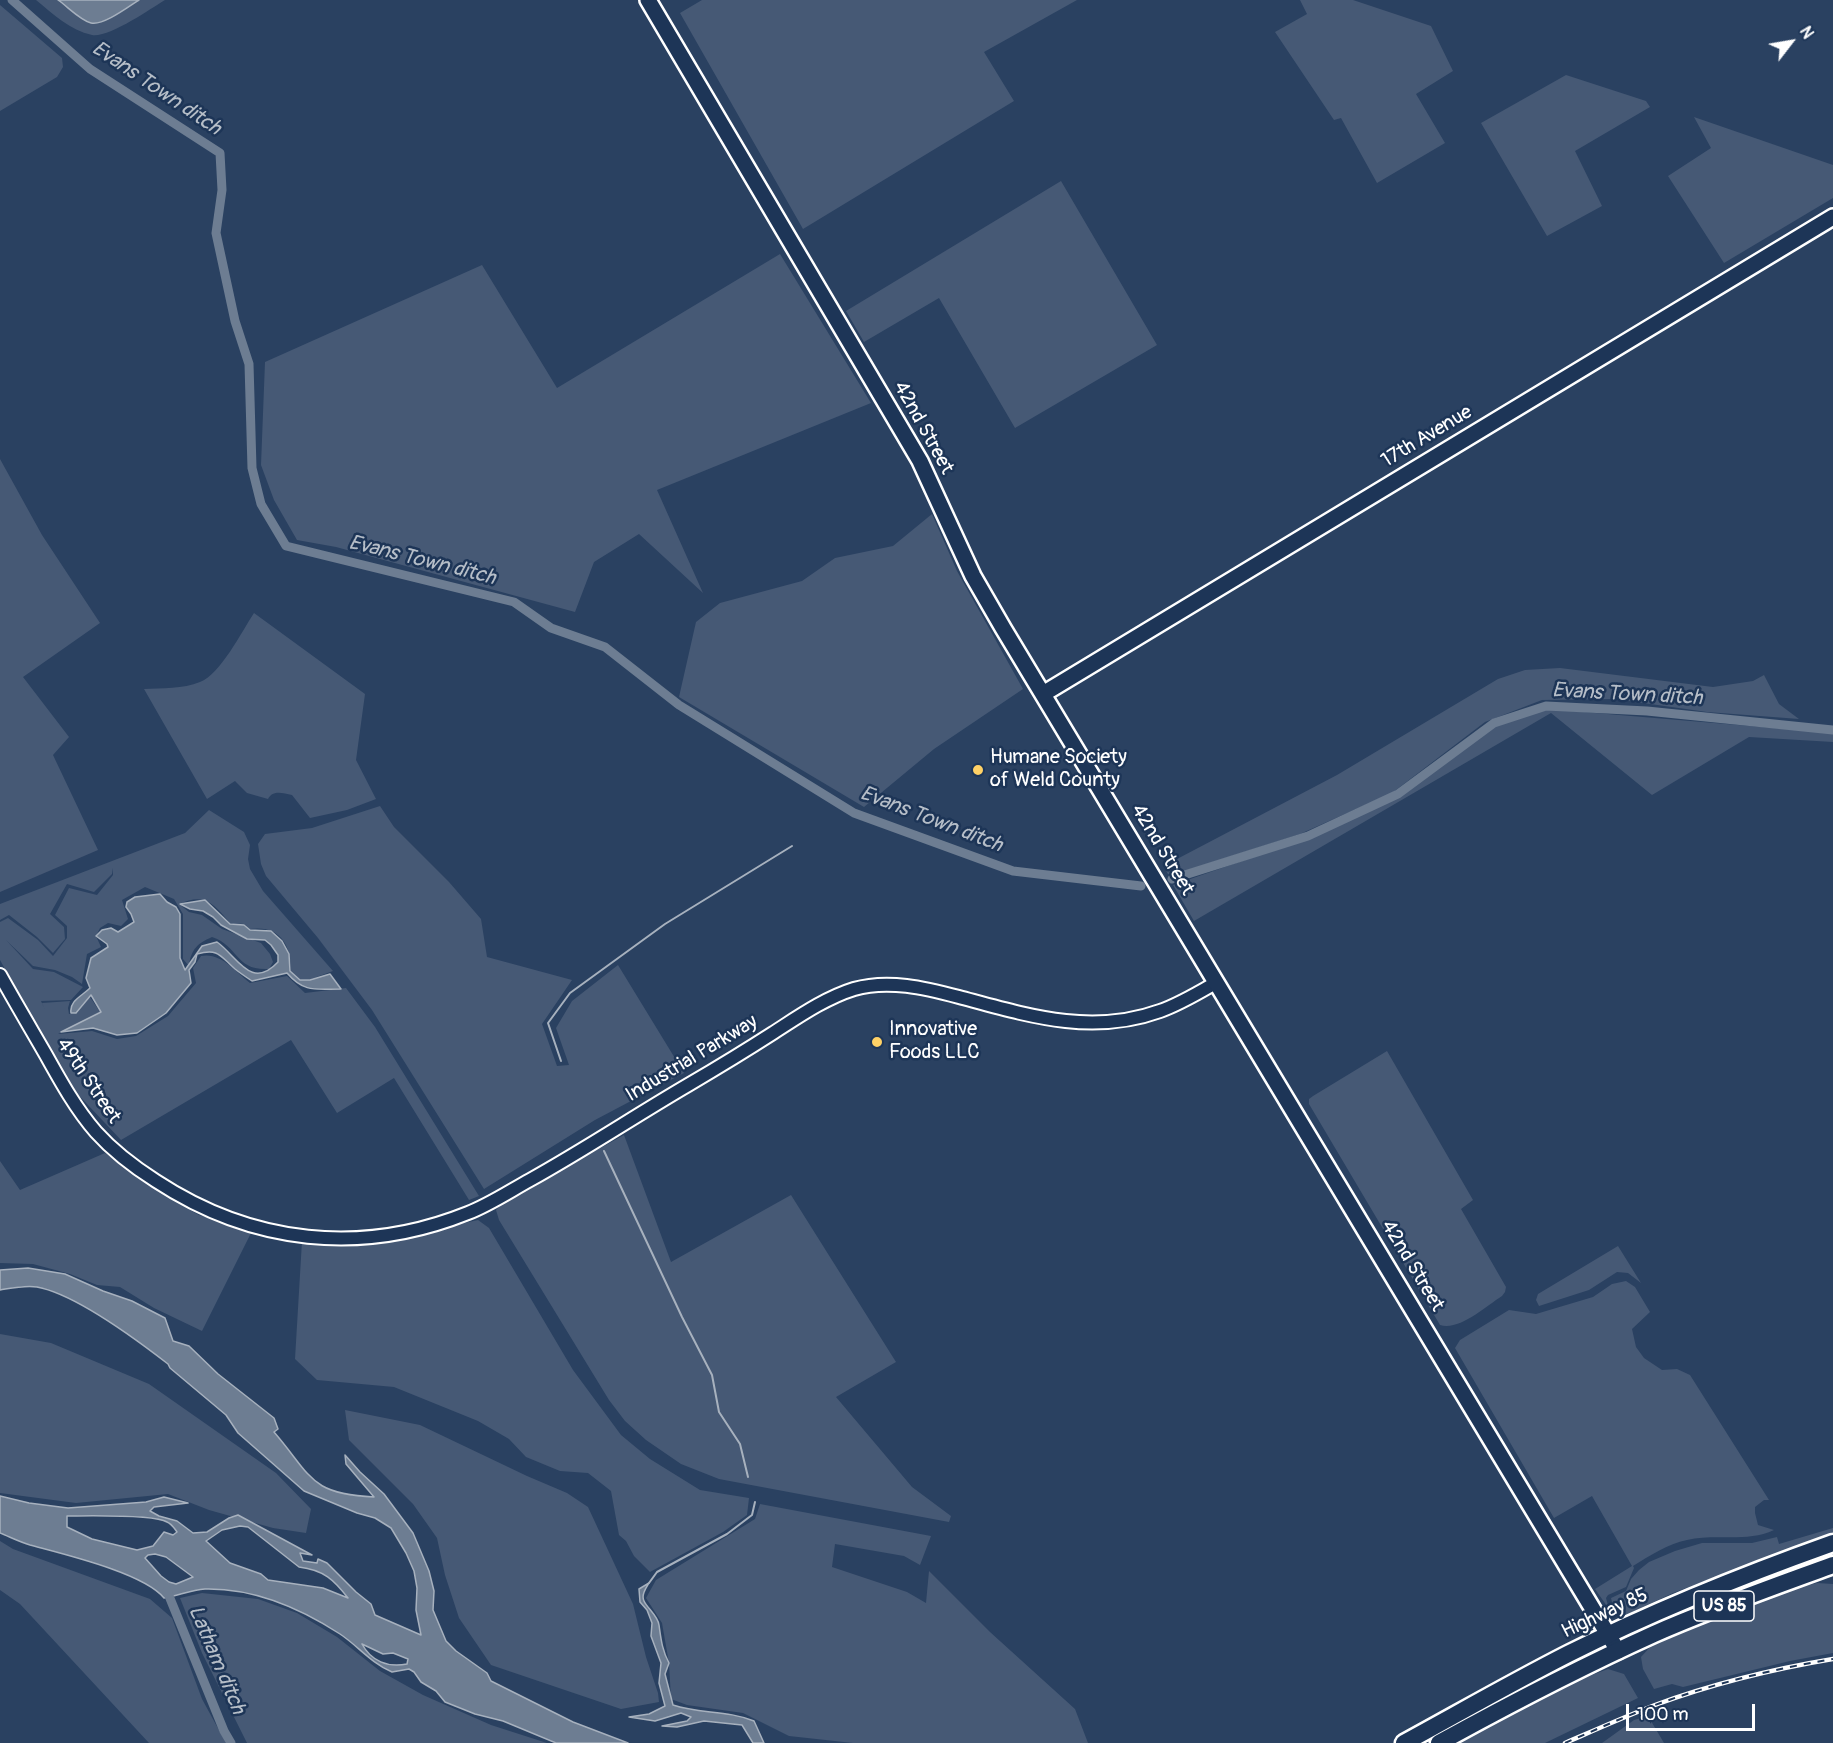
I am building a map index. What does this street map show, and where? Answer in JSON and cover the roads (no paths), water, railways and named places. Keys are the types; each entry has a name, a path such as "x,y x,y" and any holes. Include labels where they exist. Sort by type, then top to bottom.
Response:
{"highway":[{"name":"Highway 85","path":"1404,1743 1530,1673 1608,1635 1728,1582 1833,1543"},
{"name":"Highway 85","path":"1439,1743 1539,1689 1618,1651 1704,1614 1833,1565"}],"main road":[{"name":"42nd Street","path":"648,0 920,461 973,576 1618,1651"},
{"name":"17th Avenue","path":"1043,694 1833,217"}],"street":[{"name":"49th Street","path":"0,975 72,1099 91,1126 130,1164 197,1206"},
{"name":"Industrial Parkway","path":"197,1206 233,1221 266,1231 297,1236 359,1238 407,1232 436,1224 472,1212 557,1165 813,1009 854,989 871,985 890,984 922,988 1054,1021 1088,1022 1121,1021 1143,1017 1184,1001 1216,982"}],"waterway":[{"name":"Evans Town ditch","path":"12,0 90,69 220,153 222,190 216,233 235,321 249,364 252,468 261,504 286,546 514,602 551,628 605,647 679,705 854,813 1013,871 1141,886"},
{"name":"Evans Town ditch","path":"1172,879 1308,836 1398,794 1494,723 1546,706 1647,711 1833,730"},
{"path":"561,1061 548,1023 570,993 665,924 792,846"},
{"path":"604,1151 682,1317 712,1375 719,1412 740,1444 748,1477"},
{"path":"649,1583 657,1572 727,1534 752,1515 755,1502"},
{"name":"Latham ditch","path":"167,1591 231,1743"}],"railway":[{"path":"1565,1743 1698,1690 1765,1672 1833,1659"}],"place":[{"name":"Humane Society of Weld County","path":"978,770"},
{"name":"Innovative Foods LLC","path":"877,1042"}]}
